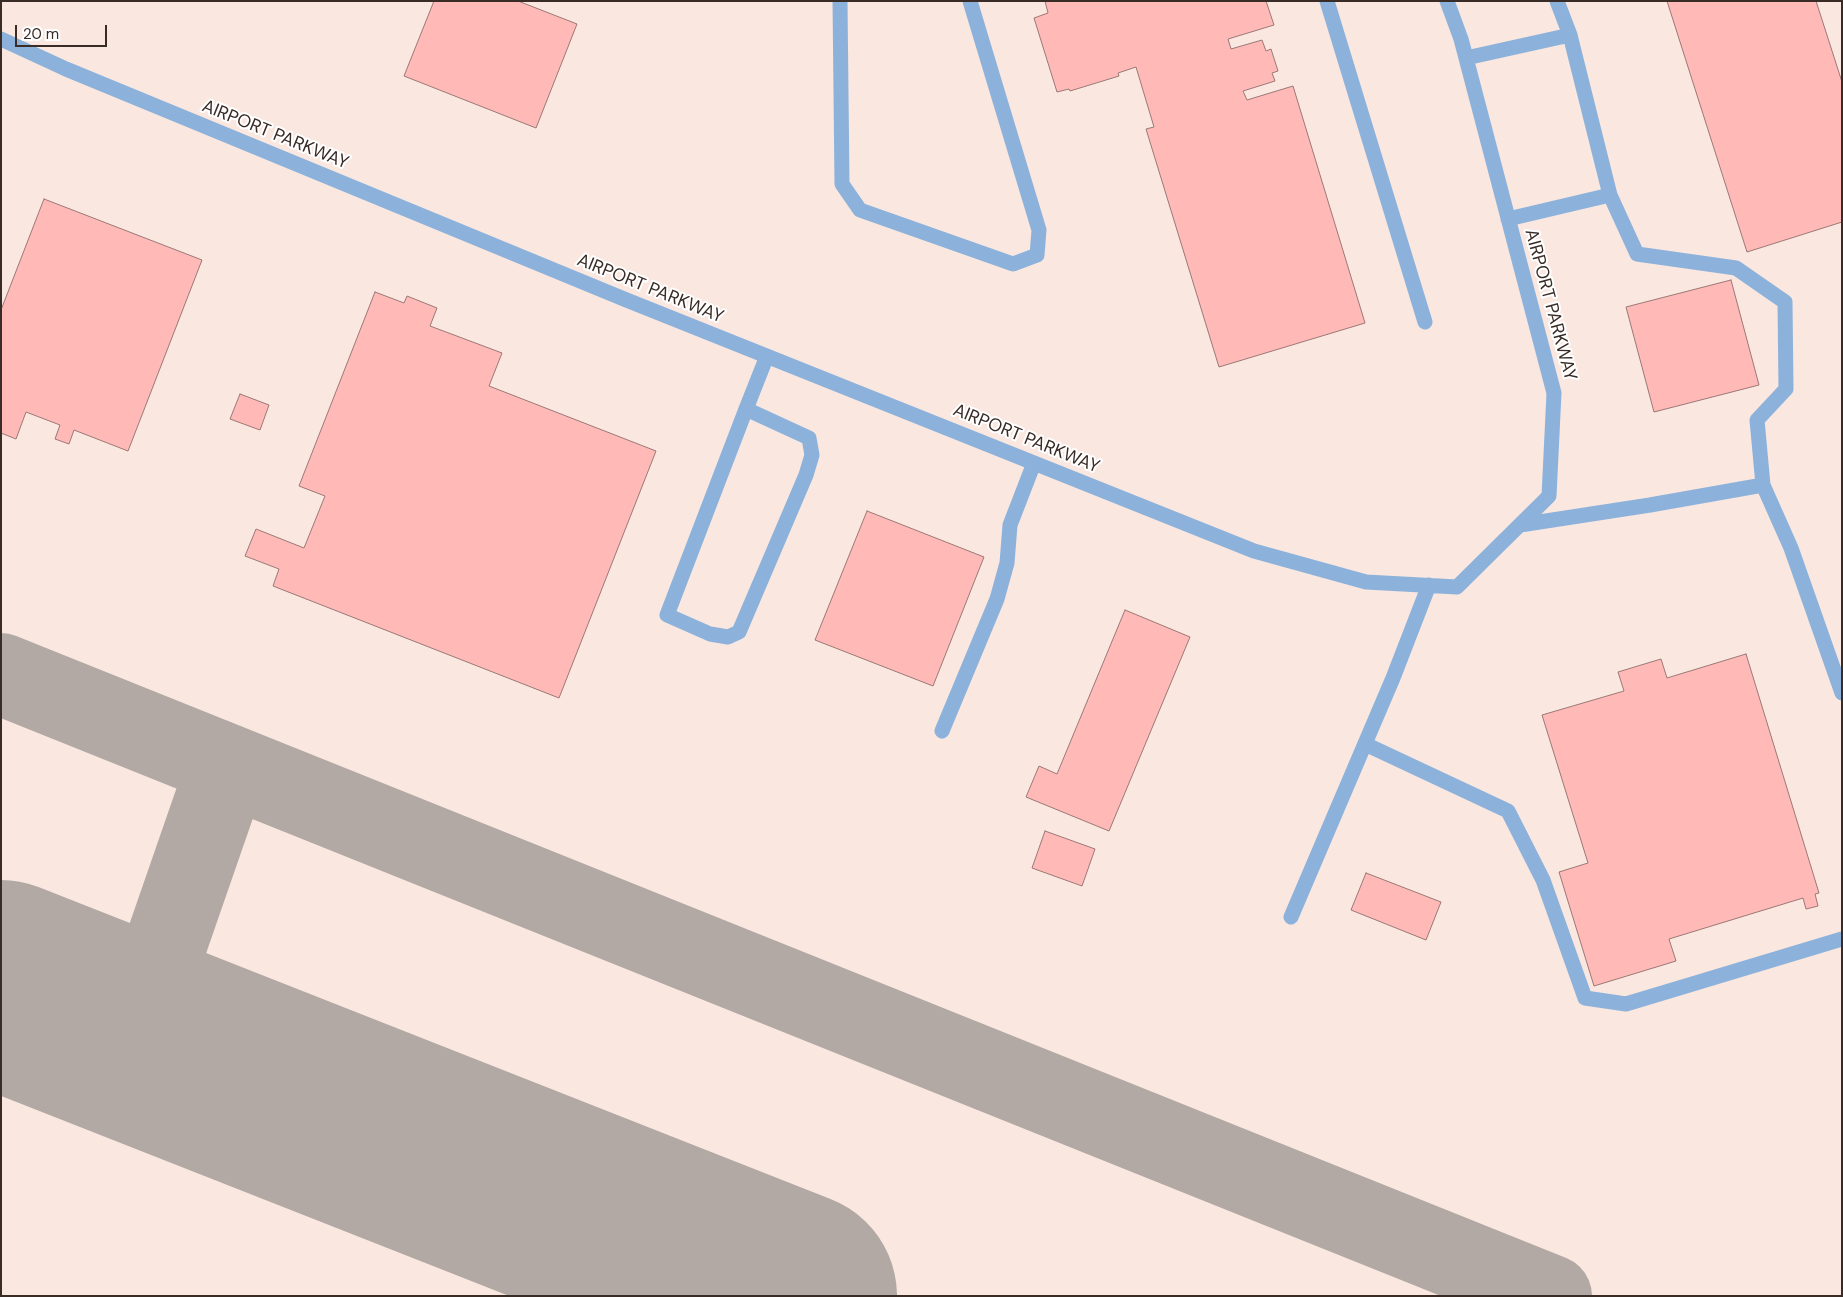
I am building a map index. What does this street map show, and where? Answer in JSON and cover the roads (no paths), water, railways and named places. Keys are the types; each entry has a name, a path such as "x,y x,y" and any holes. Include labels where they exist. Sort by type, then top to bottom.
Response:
{"street":[{"path":"840,1 842,184 860,210 1013,264 1037,255 1039,230 970,1"},
{"path":"1326,1 1426,322"},
{"name":"AIRPORT PARKWAY","path":"1,39 66,69 624,299 1254,551 1366,582 1457,587 1549,496 1554,393 1466,58 1447,1"},
{"path":"1556,1 1570,35 1610,195 1637,254 1736,268 1785,302 1786,389 1757,420 1763,486 1790,548 1842,693"},
{"path":"1466,58 1570,35"},
{"path":"1508,218 1610,195"},
{"path":"746,409 809,438 812,455 806,475 739,632 728,637 710,634 667,615 746,409 767,356"},
{"path":"942,731 997,599 1007,563 1010,525 1034,462"},
{"path":"1520,525 1763,486"},
{"path":"1291,917 1393,678 1429,585"},
{"path":"1365,744 1508,811 1543,880 1585,998 1626,1004 1842,939"}]}
